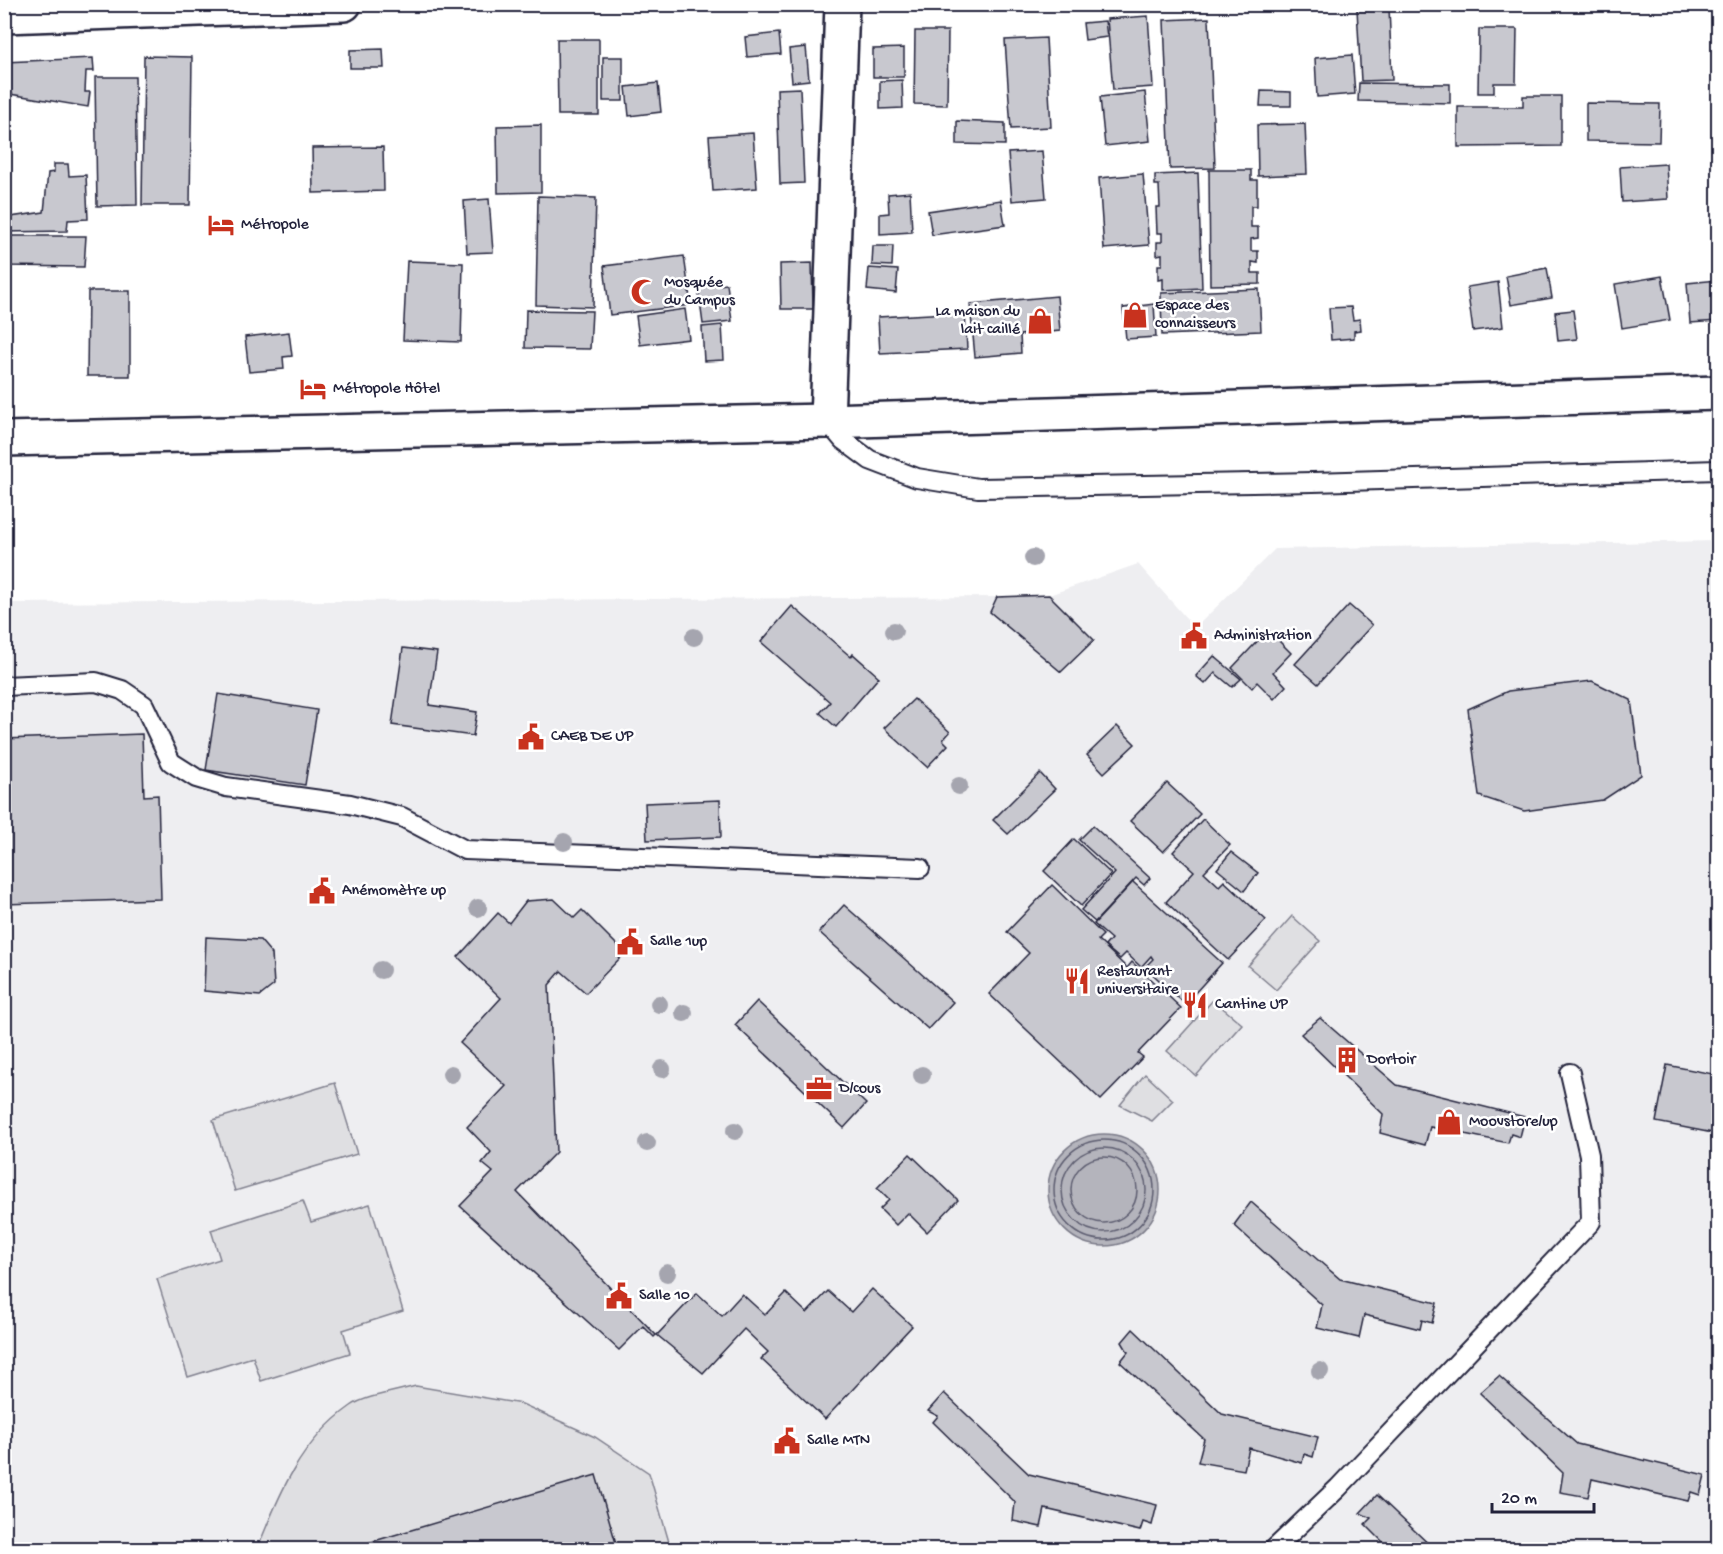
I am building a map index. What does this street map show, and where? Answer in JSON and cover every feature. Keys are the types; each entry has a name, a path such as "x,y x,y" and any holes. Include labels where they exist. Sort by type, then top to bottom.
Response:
{"street":[{"path":"4,16 344,4"},
{"path":"827,421 842,4"},
{"path":"4,439 827,421 1719,393"}],"lane":[{"path":"827,421 843,440 870,460 917,478 978,488 1313,482 1719,470"},
{"path":"4,686 96,682 122,690 144,705 171,762 196,778 226,787 350,804 402,818 465,850 920,868"},
{"path":"1273,1550 1338,1488 1591,1222 1589,1155 1570,1073"}],"shaded area":[{"path":"1718,541 1718,1549 5,1549 4,603 997,597 1049,595 1138,564 1195,628 1275,549"},
{"path":"1292,916 1320,941 1276,990 1248,966"},
{"path":"1213,1000 1242,1024 1196,1076 1167,1051"},
{"path":"1145,1074 1173,1100 1152,1121 1120,1105"},
{"path":"335,1083 357,1154 235,1191 213,1120"},
{"path":"303,1201 311,1222 370,1204 403,1311 343,1330 350,1353 261,1381 253,1357 188,1377 157,1279 220,1259 211,1230"},
{"path":"416,1386 522,1404 595,1437 649,1473 671,1549 257,1550 293,1470 333,1420 357,1402"}],"water":[{"path":"1104,1134 1125,1138 1144,1150 1156,1169 1160,1190 1156,1211 1144,1230 1125,1242 1104,1246 1083,1242 1064,1230 1052,1211 1048,1190 1052,1169 1064,1150 1083,1138"}],"building":[{"path":"1389,7 1392,80 1361,81 1357,9"},
{"path":"1148,16 1153,87 1113,90 1107,19"},
{"path":"1209,18 1215,168 1170,169 1164,20"},
{"path":"1105,21 1107,37 1085,40 1083,23"},
{"path":"1479,29 1517,29 1516,83 1494,83 1494,93 1478,93"},
{"path":"915,31 948,31 947,105 914,104"},
{"path":"779,33 781,54 747,57 745,37"},
{"path":"1046,38 1051,127 1011,129 1005,40"},
{"path":"557,39 599,39 599,115 558,115"},
{"path":"806,47 809,80 792,82 789,49"},
{"path":"904,48 904,77 873,77 873,49"},
{"path":"383,49 384,68 350,68 350,50"},
{"path":"1352,55 1355,94 1317,97 1315,58"},
{"path":"144,56 192,57 190,205 142,205"},
{"path":"603,57 623,57 623,101 603,101"},
{"path":"93,58 94,71 86,71 85,92 90,92 88,107 4,93 4,62"},
{"path":"95,77 135,77 137,205 97,206"},
{"path":"902,80 903,108 880,109 880,81"},
{"path":"658,83 661,112 629,116 626,87"},
{"path":"1359,83 1450,84 1450,103 1358,101"},
{"path":"800,88 804,183 780,184 777,89"},
{"path":"1261,91 1291,92 1291,106 1260,106"},
{"path":"1145,92 1150,141 1105,146 1100,97"},
{"path":"1523,96 1561,96 1561,146 1458,147 1458,107 1523,107"},
{"path":"1586,103 1660,104 1659,142 1586,141"},
{"path":"957,121 1005,123 1005,145 957,144"},
{"path":"1305,124 1307,174 1258,176 1257,125"},
{"path":"541,125 541,192 498,193 497,126"},
{"path":"753,133 757,188 713,191 709,136"},
{"path":"383,147 384,191 313,193 312,148"},
{"path":"1042,151 1046,198 1012,201 1008,153"},
{"path":"54,164 68,164 69,176 86,175 88,219 68,220 67,231 4,232 4,218 44,212 48,173 54,172"},
{"path":"1666,164 1668,199 1622,202 1620,167"},
{"path":"1209,170 1251,170 1251,180 1257,180 1257,206 1251,206 1251,227 1258,227 1258,238 1251,239 1251,251 1258,251 1258,263 1252,262 1252,273 1260,273 1260,284 1210,285"},
{"path":"1198,173 1202,288 1163,290 1163,279 1158,280 1158,265 1162,265 1162,254 1157,255 1157,242 1162,242 1162,233 1157,233 1156,207 1160,207 1159,185 1155,185 1155,175"},
{"path":"1143,174 1149,245 1104,249 1099,178"},
{"path":"910,192 912,232 880,234 880,214 889,213 888,194"},
{"path":"538,196 596,198 593,307 536,305"},
{"path":"489,199 493,252 467,253 464,201"},
{"path":"1001,200 1005,225 932,235 928,211"},
{"path":"4,236 86,236 84,267 4,266"},
{"path":"873,246 893,246 892,266 872,265"},
{"name":"Mosquée du Campus","path":"684,256 691,305 610,315 604,266"},
{"path":"407,261 463,263 461,342 403,340"},
{"path":"812,263 813,309 781,309 780,264"},
{"path":"869,268 898,270 896,293 867,290"},
{"path":"1547,268 1552,298 1511,305 1506,276"},
{"path":"1662,276 1670,320 1622,328 1615,284"},
{"path":"1718,280 1718,321 1690,323 1687,283"},
{"path":"1498,282 1503,327 1473,331 1467,287"},
{"path":"727,284 732,321 703,324 698,287"},
{"path":"1259,289 1261,331 1162,335 1161,293"},
{"path":"88,291 130,291 130,376 87,376"},
{"path":"1057,296 1060,331 1020,335 1021,353 975,357 970,304"},
{"path":"1154,304 1156,337 1126,339 1123,308"},
{"path":"1351,307 1353,320 1360,319 1361,330 1354,331 1354,338 1331,340 1329,308"},
{"path":"685,309 689,339 640,345 636,316"},
{"path":"526,310 592,311 590,349 525,348"},
{"path":"1573,310 1577,339 1558,341 1555,312"},
{"path":"965,312 967,349 880,353 878,317"},
{"path":"722,325 724,360 704,361 702,327"},
{"path":"289,332 292,356 283,357 284,369 249,372 245,337"},
{"path":"1049,595 1094,640 1061,672 990,612 997,597"},
{"path":"1349,605 1372,625 1318,684 1295,664"},
{"path":"792,606 851,657 853,654 879,677 836,727 820,713 830,702 761,642"},
{"path":"1268,630 1291,653 1273,672 1286,686 1274,699 1257,682 1252,688 1232,668"},
{"path":"403,648 437,652 429,705 477,712 473,736 392,725"},
{"path":"1214,656 1241,679 1232,687 1215,673 1205,684 1196,676"},
{"path":"1592,681 1631,700 1641,775 1603,800 1524,811 1479,796 1468,709 1508,691"},
{"path":"218,694 317,710 305,785 206,770"},
{"path":"914,699 950,732 943,740 948,745 927,767 884,728"},
{"path":"1117,726 1135,744 1104,773 1087,755"},
{"path":"142,734 144,796 158,795 161,899 4,904 4,739"},
{"path":"1040,773 1055,789 1008,834 993,820"},
{"path":"1167,783 1200,814 1163,852 1130,821"},
{"path":"720,800 721,837 647,840 645,803"},
{"path":"1203,819 1230,845 1204,872 1219,886 1224,881 1266,920 1228,960 1166,902 1194,871 1173,852"},
{"path":"1093,826 1150,878 1144,885 1136,878 1095,922 1081,910 1115,873 1079,840"},
{"path":"1074,839 1111,874 1081,906 1044,871"},
{"path":"1231,852 1258,873 1244,891 1217,869"},
{"path":"1133,882 1222,963 1185,1004 1145,967 1153,959 1151,956 1141,967 1126,953 1120,959 1105,946 1111,939 1094,924"},
{"name":"Restaurant universitaire","path":"1052,885 1103,935 1098,940 1127,968 1132,962 1181,1008 1138,1053 1143,1057 1101,1100 989,994 1029,953 1007,932"},
{"path":"554,899 574,918 582,910 625,953 586,993 561,971 549,985 556,1152 517,1192 656,1335 654,1337 643,1326 619,1350 460,1206 493,1172 482,1163 491,1152 467,1127 506,1086 460,1043 501,998 458,957 498,913 509,923 526,901"},
{"path":"844,905 953,1002 928,1029 819,932"},
{"path":"206,937 260,940 272,954 274,985 260,996 204,991"},
{"path":"757,1001 866,1104 844,1128 735,1025"},
{"name":"Dortoir","path":"1320,1018 1397,1085 1525,1117 1520,1137 1511,1134 1508,1143 1430,1127 1425,1145 1380,1133 1383,1114 1301,1034"},
{"path":"1667,1065 1718,1075 1718,1134 1656,1122"},
{"path":"910,1154 958,1200 927,1232 908,1213 896,1225 880,1209 889,1200 877,1188"},
{"path":"1251,1202 1340,1279 1437,1303 1432,1323 1422,1320 1420,1329 1364,1315 1359,1338 1317,1328 1322,1305 1234,1225"},
{"path":"872,1289 912,1326 825,1419 761,1359 768,1352 744,1329 703,1373 657,1335 697,1293 722,1316 742,1294 765,1315 786,1293 807,1313 828,1291 851,1312"},
{"path":"1133,1329 1222,1414 1318,1437 1313,1457 1304,1454 1302,1463 1249,1448 1244,1470 1198,1462 1204,1439 1120,1362 1128,1352 1122,1342"},
{"path":"1499,1376 1577,1444 1705,1475 1700,1495 1691,1492 1688,1501 1592,1479 1588,1497 1560,1492 1563,1473 1480,1393"},
{"path":"944,1393 1029,1474 1157,1505 1152,1525 1143,1522 1140,1531 1045,1509 1041,1527 1013,1521 1015,1502 933,1422 938,1416 928,1411"},
{"path":"596,1475 618,1550 344,1550"},
{"path":"1377,1495 1435,1550 1391,1550 1365,1524 1371,1518 1360,1513"}],"place":[{"name":"Métropole","path":"221,225"},
{"name":"Mosquée du Campus","path":"644,292"},
{"name":"Espace des connaisseurs","path":"1135,315"},
{"name":"La maison du lait caillé","path":"1040,321"},
{"name":"Métropole Hôtel","path":"313,389"},
{"name":"Administration","path":"1194,636"},
{"name":"CAEB DE UP","path":"531,737"},
{"name":"Anémomètre up","path":"322,891"},
{"name":"Salle 1up","path":"630,942"},
{"name":"Restaurant universitaire","path":"1077,981"},
{"name":"Cantine UP","path":"1195,1005"},
{"name":"Dortoir","path":"1347,1060"},
{"name":"D/cous","path":"819,1089"},
{"name":"Moovstore/up","path":"1449,1122"},
{"name":"Salle 10","path":"619,1296"},
{"name":"Salle MTN","path":"787,1441"}]}
